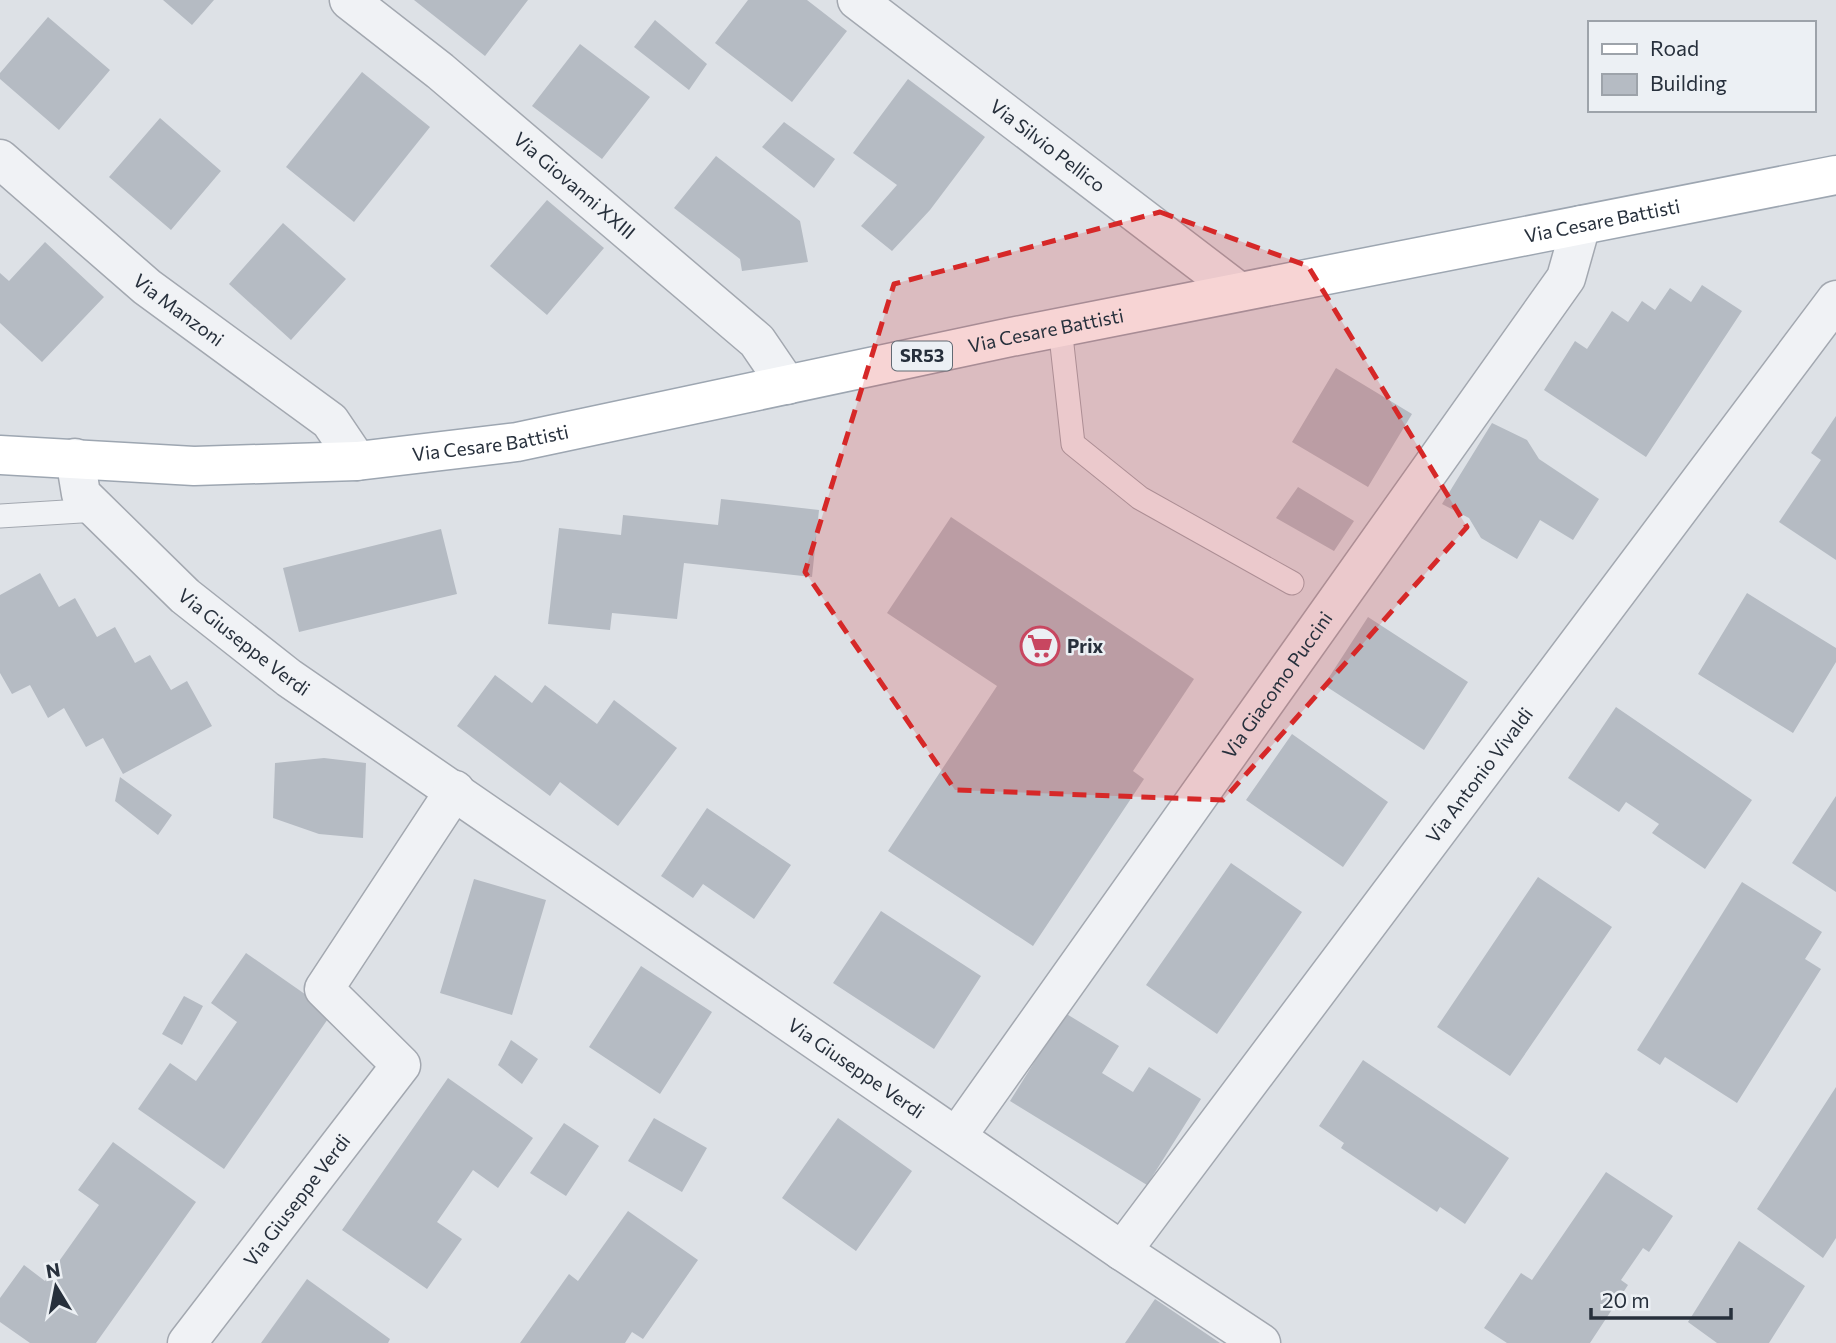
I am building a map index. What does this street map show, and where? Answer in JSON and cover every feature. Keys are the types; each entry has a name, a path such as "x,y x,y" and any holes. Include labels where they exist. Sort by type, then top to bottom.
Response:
{"main road":[{"name":"Via Cesare Battisti","path":"0,455 194,466 358,461 517,442 1060,327 1836,175"}],"street":[{"name":"Via Giovanni XXIII","path":"349,0 440,71 757,341 787,385"},
{"name":"Via Silvio Pellico","path":"857,0 1238,291"},
{"name":"Via Manzoni","path":"0,159 147,287 330,421 358,461"},
{"name":"Via Giacomo Puccini","path":"957,1136 1566,278 1581,225"},
{"name":"Via Antonio Vivaldi","path":"1122,1251 1836,300"},
{"name":"Via Giuseppe Verdi","path":"75,458 81,494 185,596 289,678 1122,1251 1261,1343"},
{"name":"Via Giuseppe Verdi","path":"187,1343 401,1065 324,989 455,790"}],"lane":[{"path":"1060,327 1073,444 1140,498 1292,583"},
{"path":"0,516 97,510"}],"highlighted area":[{"path":"1160,212 1308,266 1467,527 1223,800 955,790 805,572 894,284"}],"building":[{"path":"163,0 214,0 192,25"},
{"path":"414,0 528,0 485,56"},
{"path":"748,0 807,0 847,31 792,102 715,43"},
{"path":"48,17 110,70 59,130 0,79 0,73"},
{"path":"655,20 707,64 689,90 634,47"},
{"path":"580,44 650,97 602,159 532,106"},
{"path":"362,72 430,127 354,222 286,167"},
{"path":"908,79 985,137 930,210 892,251 861,226 897,185 853,153"},
{"path":"160,118 221,171 171,230 109,177"},
{"path":"784,122 835,159 814,188 762,147"},
{"path":"716,156 800,221 808,262 742,271 740,259 674,208"},
{"path":"547,200 604,248 547,315 490,266"},
{"path":"283,223 346,279 291,340 229,284"},
{"path":"45,242 104,297 42,362 0,323 0,273 9,281"},
{"path":"1702,285 1742,311 1646,457 1544,390 1575,341 1587,349 1612,311 1628,322 1642,301 1655,310 1670,288 1691,302"},
{"path":"1336,368 1412,414 1368,487 1292,442"},
{"path":"1836,416 1836,560 1779,522 1821,460 1811,453"},
{"path":"1492,423 1527,440 1539,459 1599,499 1573,540 1540,520 1517,559 1481,538 1469,518 1442,504"},
{"path":"1298,487 1354,521 1334,551 1276,518"},
{"path":"721,499 819,510 812,577 684,563 677,619 612,613 610,630 548,624 559,528 621,535 623,515 718,525"},
{"path":"951,517 1194,679 1133,771 1144,779 1033,946 888,851 997,686 887,613"},
{"path":"441,529 457,594 299,632 283,568"},
{"path":"40,573 59,607 75,598 97,637 115,627 135,663 150,655 171,690 187,681 212,726 123,774 103,738 86,747 64,708 48,718 30,685 12,694 0,673 0,595"},
{"path":"1747,593 1836,648 1836,662 1793,733 1698,674"},
{"path":"1368,617 1468,682 1424,750 1324,685"},
{"path":"495,675 532,703 545,685 597,724 614,700 677,748 618,826 560,782 550,796 457,726"},
{"path":"1616,707 1752,800 1705,869 1652,833 1659,824 1626,802 1619,812 1568,778"},
{"path":"1292,734 1388,802 1343,867 1246,800"},
{"path":"324,758 366,763 363,838 319,834 273,818 275,763"},
{"path":"120,777 172,815 158,835 115,801"},
{"path":"1836,796 1836,892 1792,863"},
{"path":"707,808 791,865 754,919 703,884 693,898 661,876"},
{"path":"1231,863 1302,912 1217,1034 1146,985"},
{"path":"1538,877 1612,927 1510,1076 1437,1027"},
{"path":"474,879 546,900 512,1015 440,993"},
{"path":"1742,882 1822,932 1805,959 1821,969 1737,1103 1665,1057 1660,1065 1637,1050"},
{"path":"881,911 981,976 934,1049 833,983"},
{"path":"246,953 332,1013 224,1169 138,1109 170,1063 196,1081 237,1022 211,1003"},
{"path":"641,966 712,1012 660,1094 589,1047"},
{"path":"184,996 203,1006 182,1045 162,1034"},
{"path":"1065,1013 1119,1046 1102,1073 1133,1092 1149,1067 1201,1099 1147,1185 1010,1101"},
{"path":"511,1040 538,1059 522,1084 498,1065"},
{"path":"1363,1060 1509,1158 1465,1224 1440,1207 1437,1212 1341,1148 1344,1143 1319,1126"},
{"path":"448,1078 533,1138 498,1188 473,1170 437,1222 462,1239 427,1289 342,1230"},
{"path":"1836,1087 1836,1238 1823,1258 1757,1209"},
{"path":"654,1118 707,1148 682,1192 628,1161"},
{"path":"838,1118 912,1171 856,1251 782,1198"},
{"path":"564,1123 599,1146 566,1196 530,1173"},
{"path":"113,1142 196,1202 96,1343 30,1343 0,1322 0,1298 24,1265 45,1281 99,1205 78,1190"},
{"path":"1606,1172 1673,1216 1649,1252 1643,1248 1621,1280 1628,1285 1590,1343 1507,1343 1484,1328 1521,1273 1532,1280"},
{"path":"628,1211 698,1260 643,1339 632,1332 625,1343 520,1343 569,1274 578,1281"},
{"path":"1739,1241 1805,1286 1769,1343 1717,1343 1688,1322"},
{"path":"307,1279 390,1339 388,1343 261,1343"},
{"path":"1155,1299 1220,1343 1125,1343"}],"place":[{"name":"Prix","path":"1040,646"}]}
